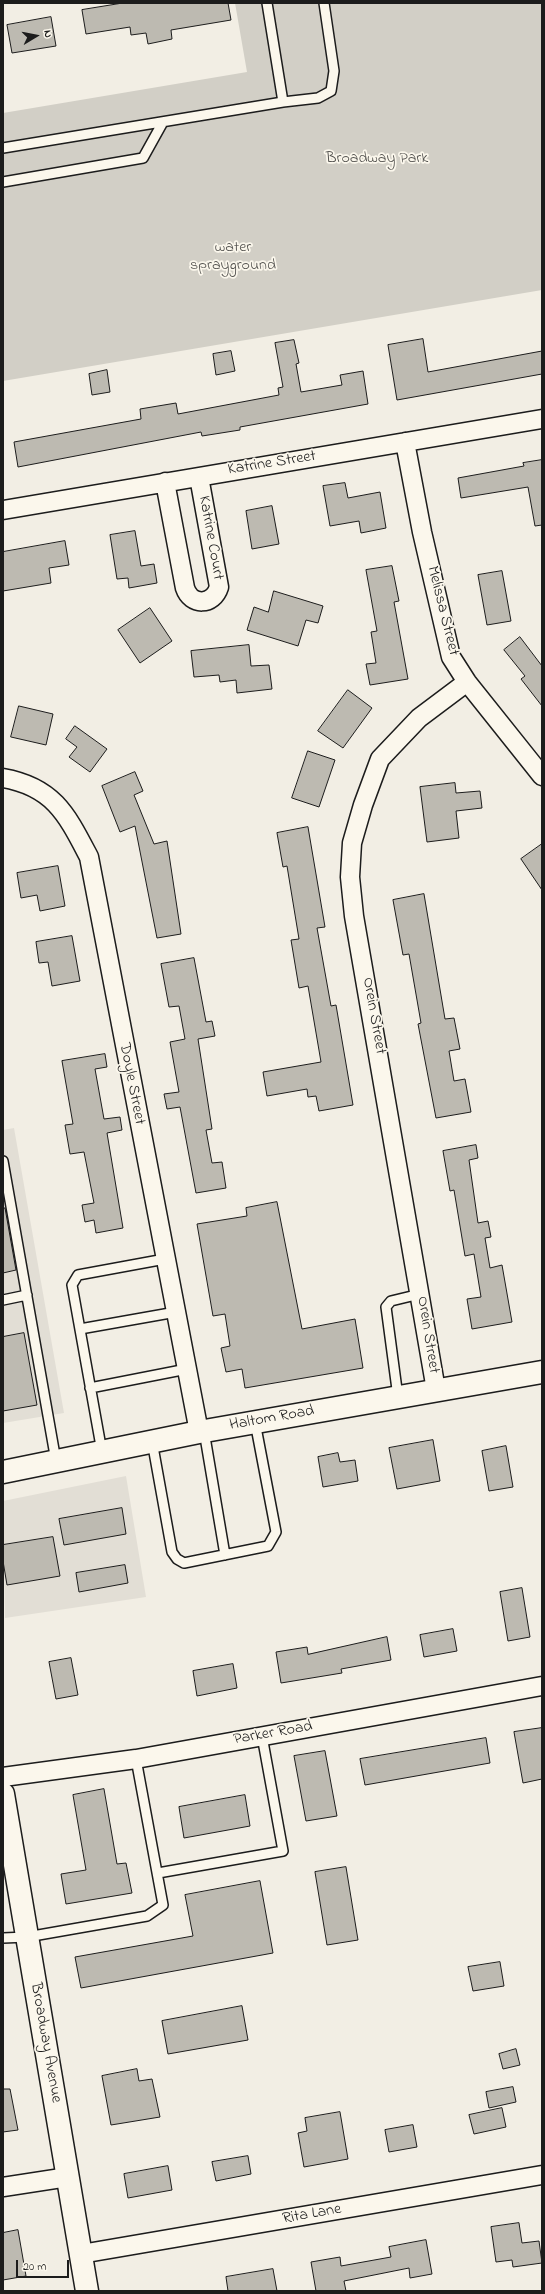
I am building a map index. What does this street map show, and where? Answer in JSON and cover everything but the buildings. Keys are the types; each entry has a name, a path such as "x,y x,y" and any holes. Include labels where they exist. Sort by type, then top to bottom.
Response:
{"main road":[{"name":"Haltom Road","path":"3,1472 201,1431 542,1372"},
{"name":"Broadway Avenue","path":"3,1794 87,2291"}],"street":[{"name":"Katrine Street","path":"3,510 542,419"},
{"name":"Melissa Street","path":"405,442 422,532 451,657 467,682 542,776"},
{"name":"Katrine Court","path":"165,482 185,588 190,597 194,600 205,602 214,597 219,587 198,477"},
{"name":"Orein Street","path":"436,1390 354,916 350,877 352,843 363,805 380,759 418,718 467,682"},
{"name":"Doyle Street","path":"3,778 29,785 53,800 69,819 89,857 165,1259 201,1431"},
{"name":"Parker Road","path":"3,1777 136,1758 542,1686"},
{"name":"Rita Lane","path":"81,2254 542,2176"},
{"path":"3,2187 68,2177"}],"lane":[{"path":"267,3 283,102"},
{"path":"3,148 283,102 318,98 331,91 334,71 324,3"},
{"path":"3,182 143,158 163,122"},
{"path":"3,1161 56,1461"},
{"path":"102,1452 72,1285 78,1275 165,1259"},
{"path":"398,1397 386,1307 391,1300 420,1294"},
{"path":"3,1300 27,1295"},
{"path":"80,1329 176,1312"},
{"path":"90,1388 187,1369"},
{"path":"152,1441 172,1552 177,1559 184,1563 268,1546 276,1532 255,1422"},
{"path":"201,1431 225,1555"},
{"path":"158,1873 283,1851 262,1736"},
{"path":"3,1938 27,1937 147,1916 163,1905 136,1758"}],"shaded area":[{"path":"14,1128 64,1413 3,1423 3,1130"},
{"path":"126,1476 146,1597 5,1618 3,1501"}],"green space":[{"name":"Broadway Park","path":"235,3 542,3 542,290 3,381 3,113 247,72"}],"park label":[{"name":"water sprayground","path":"233,257"}]}
